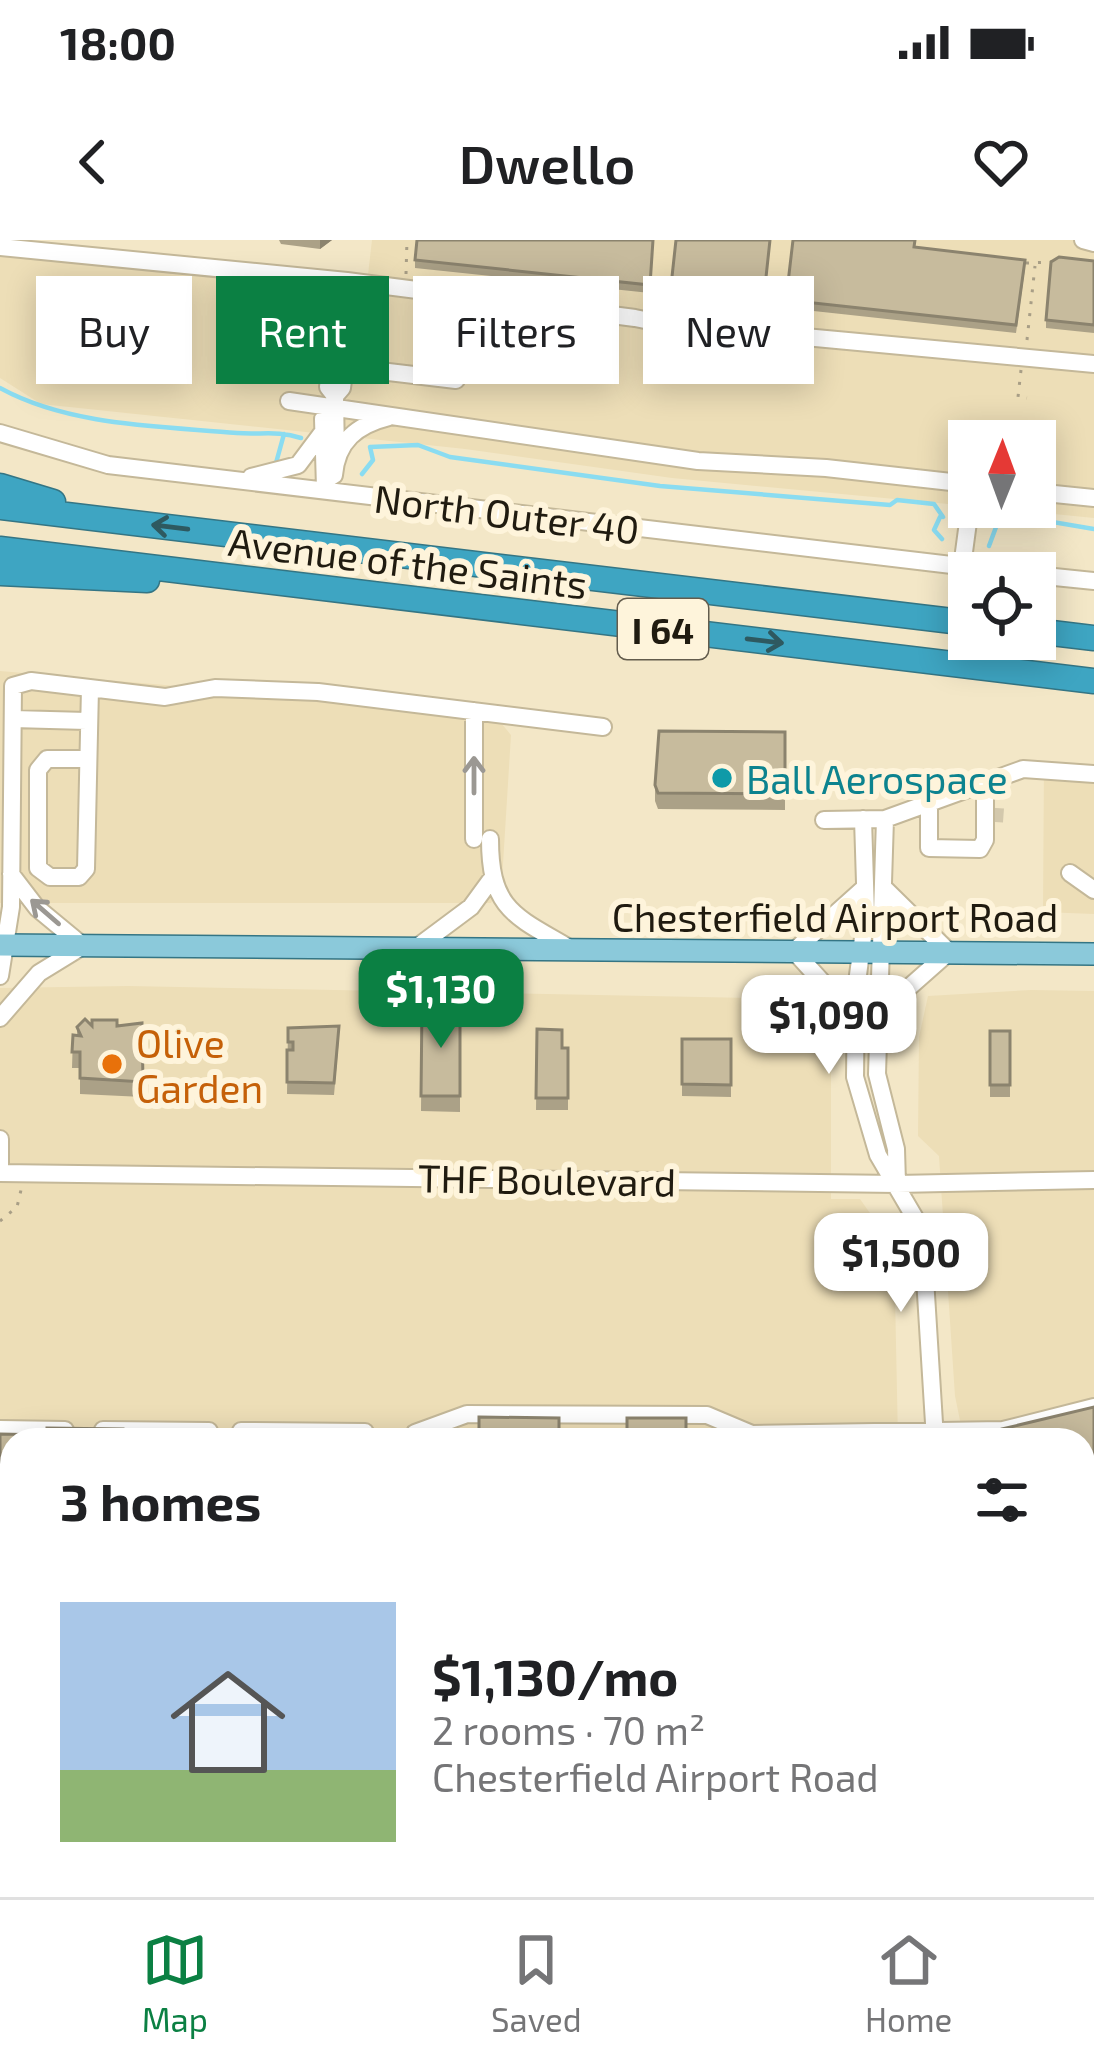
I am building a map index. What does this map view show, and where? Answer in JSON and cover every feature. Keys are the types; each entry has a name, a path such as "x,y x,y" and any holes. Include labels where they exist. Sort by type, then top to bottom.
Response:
{"highway":[{"path":"0,486 106,519"},
{"name":"Avenue of the Saints","path":"0,507 948,620"},
{"name":"Avenue of the Saints","path":"0,550 1094,681"},
{"path":"0,574 96,581 232,578"},
{"path":"1056,633 1094,638"}],"main road":[{"name":"Chesterfield Airport Road","path":"2,945 1094,954"}],"street":[{"path":"1083,240 1094,243"},
{"path":"0,247 272,276"},
{"path":"389,289 635,318 729,337 794,336 1094,364"},
{"path":"326,486 334,476 335,458 334,404 328,384"},
{"path":"289,401 698,461 948,482"},
{"path":"326,486 321,473 323,419 334,404"},
{"path":"335,458 360,427 402,415"},
{"path":"212,478 261,476 298,465 322,433"},
{"name":"North Outer 40","path":"0,434 108,465 326,486 948,565"},
{"path":"1056,493 1094,498"},
{"path":"1056,577 1094,581"},
{"path":"0,976 11,874 13,686 32,680 165,697 215,688 318,692 603,727"},
{"path":"86,759 47,759 38,772 38,868 50,877 79,878 86,869 90,688"},
{"path":"474,711 482,839 490,881 514,913 574,951"},
{"path":"13,719 87,721"},
{"path":"929,804 929,848 980,849 990,803 1023,770 1094,774"},
{"path":"13,772 38,772"},
{"path":"824,820 885,819 929,804 990,803"},
{"path":"985,840 995,836 990,803"},
{"path":"863,819 862,890 872,952 878,1074 896,1150 897,1184"},
{"path":"885,819 886,890 855,1019 860,1099 878,1155 922,1230 935,1428"},
{"path":"1070,873 1086,890 1094,890"},
{"path":"0,1018 39,973 83,946 35,905 11,874"},
{"path":"416,948 471,908 490,881"},
{"path":"855,1019 794,951 862,890"},
{"path":"876,1027 906,990 949,952 886,890"},
{"path":"0,1139 0,1173"},
{"name":"THF Boulevard","path":"0,1173 897,1184 1094,1180"},
{"path":"1019,1428 1094,1407"},
{"path":"438,1428 467,1414 706,1415 737,1428"}],"path":[{"path":"407,240 405,273 413,280"},
{"path":"1013,262 1052,262"},
{"path":"1027,343 1035,264"},
{"path":"1021,368 1018,397 1028,398"},
{"path":"1019,381 1030,382"},
{"path":"0,1222 17,1207 22,1173"}],"shaded area":[{"path":"372,240 1094,240 1094,518 1056,514 1056,420 948,420 948,504 672,478 465,449 41,404 0,378 0,251 223,276 216,276 216,384 389,384 389,276 368,276"},
{"path":"0,671 281,695 501,723 511,735 502,880 491,903 0,903"},
{"path":"1044,761 1094,766 1094,914 1043,912"},
{"path":"128,986 804,999 831,1033 831,1199 860,1199 894,1247 898,1428 0,1428 0,988"},
{"path":"1094,991 1094,1428 962,1428 955,1396 939,1156 918,1136 919,1037 928,996"}],"building":[{"path":"417,240 653,240 651,276 643,276 643,284 619,282 619,276 565,276 415,260"},
{"path":"676,240 770,240 766,276 672,276"},
{"path":"793,240 915,240 914,247 1025,260 1016,325 814,303 814,276 789,276"},
{"path":"1059,257 1094,261 1094,325 1046,320 1051,262"},
{"name":"Ball Aerospace","path":"659,731 785,732 785,794 658,793"},
{"path":"422,1005 460,1005 460,1096 421,1096"},
{"path":"85,1019 92,1026 92,1020 117,1020 117,1026 142,1023 143,1082 80,1078 80,1052 72,1052 73,1035 81,1036 77,1027"},
{"path":"339,1026 334,1083 287,1082 287,1050 293,1050 288,1028"},
{"path":"537,1029 562,1030 562,1048 568,1048 568,1098 536,1098"},
{"path":"990,1031 1010,1031 1010,1085 990,1085"},
{"path":"682,1039 731,1039 731,1085 682,1084"},
{"path":"1094,1407 1094,1428 1006,1428"},
{"path":"479,1417 559,1418 559,1428 479,1428"},
{"path":"627,1418 686,1418 686,1428 627,1428"}],"waterway":[{"path":"0,388 85,417 301,438"},
{"path":"276,463 284,434"},
{"path":"362,474 373,460 370,447 418,445 450,457 660,486 890,505 897,500 934,504 943,517"},
{"path":"940,517 934,530 942,539"},
{"path":"1056,523 1094,529"},
{"path":"989,546 996,528"}],"tunnel":[{"path":"995,822 996,808"}],"place":[{"name":"Ball Aerospace","path":"722,778"},
{"name":"Olive Garden","path":"112,1064"}]}
